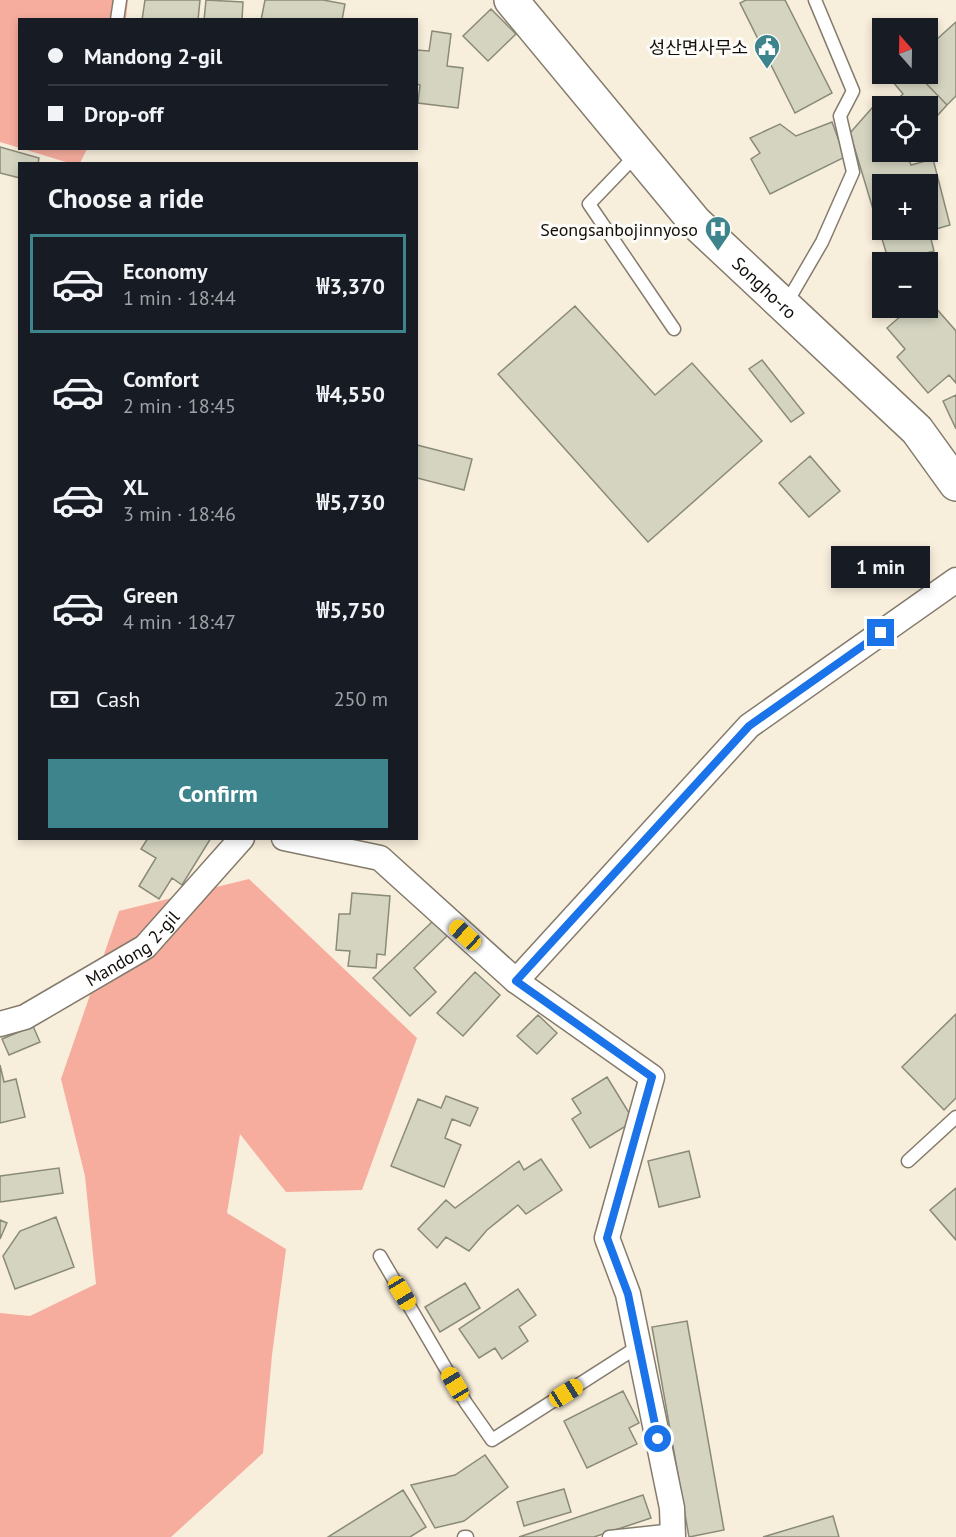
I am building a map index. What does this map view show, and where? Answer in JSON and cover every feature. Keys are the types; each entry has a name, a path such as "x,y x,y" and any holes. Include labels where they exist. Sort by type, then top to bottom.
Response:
{"main road":[{"name":"Songho-ro","path":"511,0 695,222 917,430 956,484"}],"street":[{"path":"516,981 749,726 956,580"},
{"name":"Mandong 2-gil","path":"0,1023 25,1017 145,947 240,840"},
{"path":"294,840 381,858 516,981 652,1077 607,1238 628,1294 672,1508 673,1534"}],"lane":[{"path":"117,18 120,0"},
{"path":"785,306 822,242 853,172 840,116 853,90 816,0"},
{"path":"638,153 589,204 674,329"},
{"path":"908,1161 956,1117"},
{"path":"380,1256 466,1402 492,1440 639,1346"},
{"path":"609,1537 673,1534"}],"shaded area":[{"path":"0,0 128,0 126,18 18,18 18,147 0,142"},
{"path":"27,150 86,150 80,162 66,162"},
{"path":"249,879 417,1038 362,1190 286,1192 240,1134 227,1213 286,1249 272,1355 263,1453 171,1537 0,1537 0,1313 30,1316 96,1284 85,1176 61,1079 119,911"}],"building":[{"path":"145,0 200,0 198,18 142,18"},
{"path":"206,0 243,2 242,18 204,18"},
{"path":"265,0 323,0 345,4 342,18 261,18"},
{"path":"746,0 785,0 832,93 795,113 740,3"},
{"path":"491,9 516,34 488,61 463,36"},
{"path":"956,22 956,96 947,105 927,84 938,84 938,38"},
{"path":"432,31 451,34 447,66 463,68 458,108 418,103 420,85 418,84 418,50 429,51"},
{"path":"895,84 927,84 947,105 938,115 938,96 901,96 903,94"},
{"path":"872,108 872,162 910,162 911,165 934,162 937,174 872,174 872,206 850,133"},
{"path":"832,122 845,157 770,194 751,159 760,153 750,138 780,124 796,136"},
{"path":"0,147 39,158 38,162 18,162 18,178 0,173"},
{"path":"938,178 950,225 938,228"},
{"path":"882,240 931,240 934,251 930,252 886,252"},
{"path":"575,306 655,395 692,363 762,441 648,542 498,374"},
{"path":"938,311 956,331 956,383 949,375 928,393 897,357 905,349 887,328 898,318 938,318"},
{"path":"762,360 804,413 791,422 749,369"},
{"path":"956,395 956,429 943,401"},
{"path":"418,445 472,459 464,490 418,478"},
{"path":"810,456 840,491 809,517 779,483"},
{"path":"147,840 210,840 182,885 172,878 159,899 139,886 156,858 141,849"},
{"path":"352,893 390,896 385,955 377,954 376,968 348,966 350,951 336,950 339,914 350,914"},
{"path":"433,921 447,936 414,968 436,992 410,1016 373,978"},
{"path":"475,972 500,995 463,1036 437,1013"},
{"path":"956,1014 956,1098 944,1110 902,1067"},
{"path":"538,1015 557,1033 537,1054 517,1036"},
{"path":"33,1026 40,1042 9,1055 2,1039"},
{"path":"0,1065 4,1082 16,1079 25,1117 0,1123"},
{"path":"607,1077 634,1121 590,1148 572,1119 581,1113 572,1099"},
{"path":"446,1096 478,1108 470,1126 452,1119 445,1138 461,1145 444,1187 391,1166 418,1099 441,1108"},
{"path":"689,1151 700,1197 659,1207 648,1161"},
{"path":"541,1159 562,1190 526,1214 518,1205 487,1230 469,1251 446,1237 437,1248 418,1229 446,1200 455,1208 519,1161 524,1170"},
{"path":"59,1168 63,1193 0,1202 0,1176"},
{"path":"956,1188 956,1240 930,1210"},
{"path":"56,1217 74,1267 15,1289 3,1256 20,1231"},
{"path":"0,1220 7,1223 0,1239"},
{"path":"465,1283 480,1308 440,1332 425,1307"},
{"path":"518,1289 536,1315 519,1327 528,1341 502,1359 495,1348 479,1358 459,1329"},
{"path":"687,1321 724,1530 689,1537 652,1327"},
{"path":"623,1391 639,1423 629,1428 637,1444 587,1468 564,1421"},
{"path":"485,1455 508,1487 464,1521 435,1528 411,1485 455,1475"},
{"path":"564,1489 571,1512 524,1526 517,1502"},
{"path":"403,1490 426,1527 410,1537 328,1537"},
{"path":"643,1495 651,1518 594,1537 519,1537"},
{"path":"833,1516 839,1537 763,1537"}],"place":[{"name":"성산면사무소","path":"767,70"},
{"name":"Seongsanbojinnyoso","path":"718,252"}],"route":[{"path":"658,1439 628,1294 607,1238 652,1077 516,981 749,726 881,633"}]}
